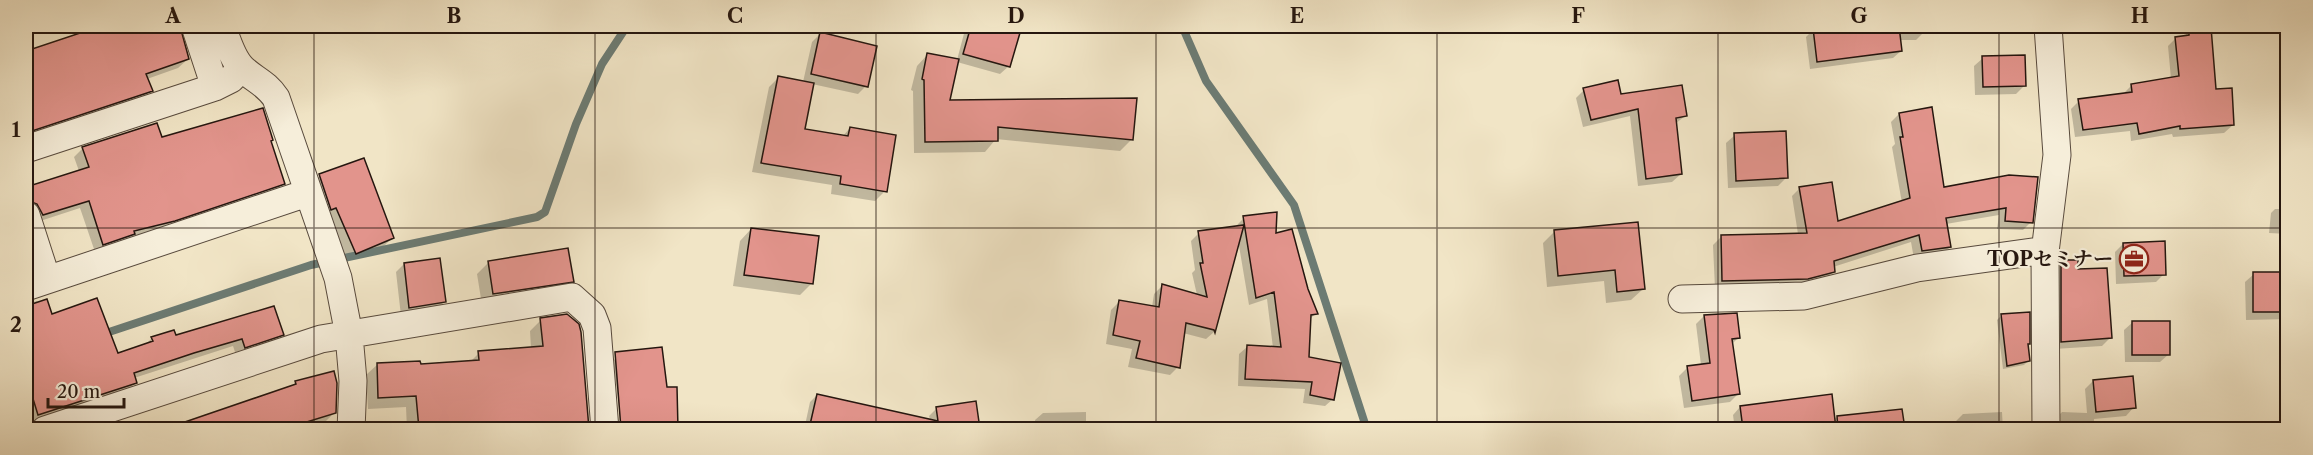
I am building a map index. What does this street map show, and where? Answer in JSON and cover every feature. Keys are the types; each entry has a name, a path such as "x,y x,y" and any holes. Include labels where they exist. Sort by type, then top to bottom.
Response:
{"street":[{"path":"195,26 215,87"},
{"path":"222,26 241,68 268,86 276,98 338,278 349,335 353,381 351,429"},
{"path":"2046,429 2045,252 2057,154 2048,26"},
{"path":"26,149 215,87 231,79 241,68"},
{"path":"26,214 36,283 307,193"},
{"path":"1682,299 1804,296 1917,268 2045,252"},
{"path":"45,429 321,339 572,297 592,315 597,328 605,429"}],"building":[{"path":"101,26 180,26 189,59 146,74 153,91 26,133 26,51"},
{"path":"971,26 1022,26 1010,67 963,54"},
{"path":"1899,26 1902,51 1817,62 1813,28"},
{"path":"2211,27 2216,89 2232,88 2234,125 2180,129 2180,126 2139,134 2137,123 2083,130 2078,99 2132,92 2131,84 2179,76 2175,37 2189,35 2189,29"},
{"path":"820,32 877,46 868,87 811,74"},
{"path":"927,53 959,59 950,100 1137,98 1133,140 998,127 998,141 925,142 924,80 922,79"},
{"path":"2025,55 2026,86 1983,87 1982,56"},
{"path":"778,76 814,83 805,129 848,136 850,127 896,135 887,192 840,184 841,176 761,163"},
{"path":"1618,80 1621,94 1682,85 1687,116 1676,118 1682,174 1646,179 1638,109 1591,120 1583,88"},
{"path":"1932,107 1944,187 2009,175 2038,177 2033,223 2005,221 2006,208 1946,218 1951,247 1922,251 1919,235 1834,261 1835,272 1808,279 1722,281 1721,235 1807,233 1799,187 1832,182 1838,221 1910,198 1900,137 1903,137 1899,113"},
{"path":"263,108 285,184 175,221 134,231 135,234 103,245 89,201 43,215 37,204 26,200 26,187 89,167 82,147 157,123 162,137"},
{"path":"1786,131 1788,178 1736,181 1734,133"},
{"path":"364,158 394,238 356,254 336,208 331,210 319,174"},
{"path":"1277,212 1276,233 1292,229 1308,289 1318,314 1311,315 1309,357 1341,363 1334,400 1310,395 1312,382 1245,379 1247,345 1281,347 1274,292 1256,298 1243,216"},
{"path":"1638,222 1645,289 1617,292 1615,270 1558,276 1554,230"},
{"path":"1244,225 1215,333 1214,330 1186,323 1180,368 1136,358 1140,341 1113,335 1119,300 1159,307 1162,284 1207,297 1200,263 1203,263 1198,231"},
{"path":"751,228 819,236 813,284 744,275"},
{"path":"2165,241 2166,275 2124,276 2123,243"},
{"path":"568,248 574,282 493,294 488,261"},
{"path":"440,258 446,302 409,308 404,263"},
{"path":"2061,260 2078,260 2078,269 2107,268 2112,338 2061,342"},
{"path":"2253,272 2288,272 2288,312 2253,312"},
{"path":"97,298 118,353 153,341 151,337 174,330 176,335 274,306 284,335 245,348 242,339 194,353 134,373 137,383 38,415 26,376 26,306 47,299 52,314"},
{"path":"2030,312 2030,344 2028,344 2030,361 2007,366 2001,314"},
{"path":"1737,313 1740,338 1732,339 1740,394 1692,401 1687,366 1710,363 1704,315"},
{"path":"567,314 579,324 581,332 589,429 419,429 416,396 378,398 377,363 420,361 421,364 479,360 478,351 543,346 540,318"},
{"path":"2132,321 2170,321 2170,355 2132,355"},
{"path":"662,347 667,387 677,387 678,429 621,429 615,352"},
{"path":"334,371 337,383 336,413 284,429 177,429 176,425 296,384 295,381"},
{"path":"2133,376 2136,408 2096,412 2093,380"},
{"path":"817,394 938,421 936,407 976,401 980,429 809,429"},
{"path":"1832,394 1836,429 1743,429 1740,406"},
{"path":"1902,409 1905,429 1838,429 1837,416"}],"waterway":[{"path":"103,334 311,265 537,217 545,212 576,124 602,64 627,26"},
{"path":"1182,26 1206,81 1294,205 1367,430"},
{"path":"26,419 40,429"}],"place":[{"name":"TOPセミナー","path":"2134,259"}]}
